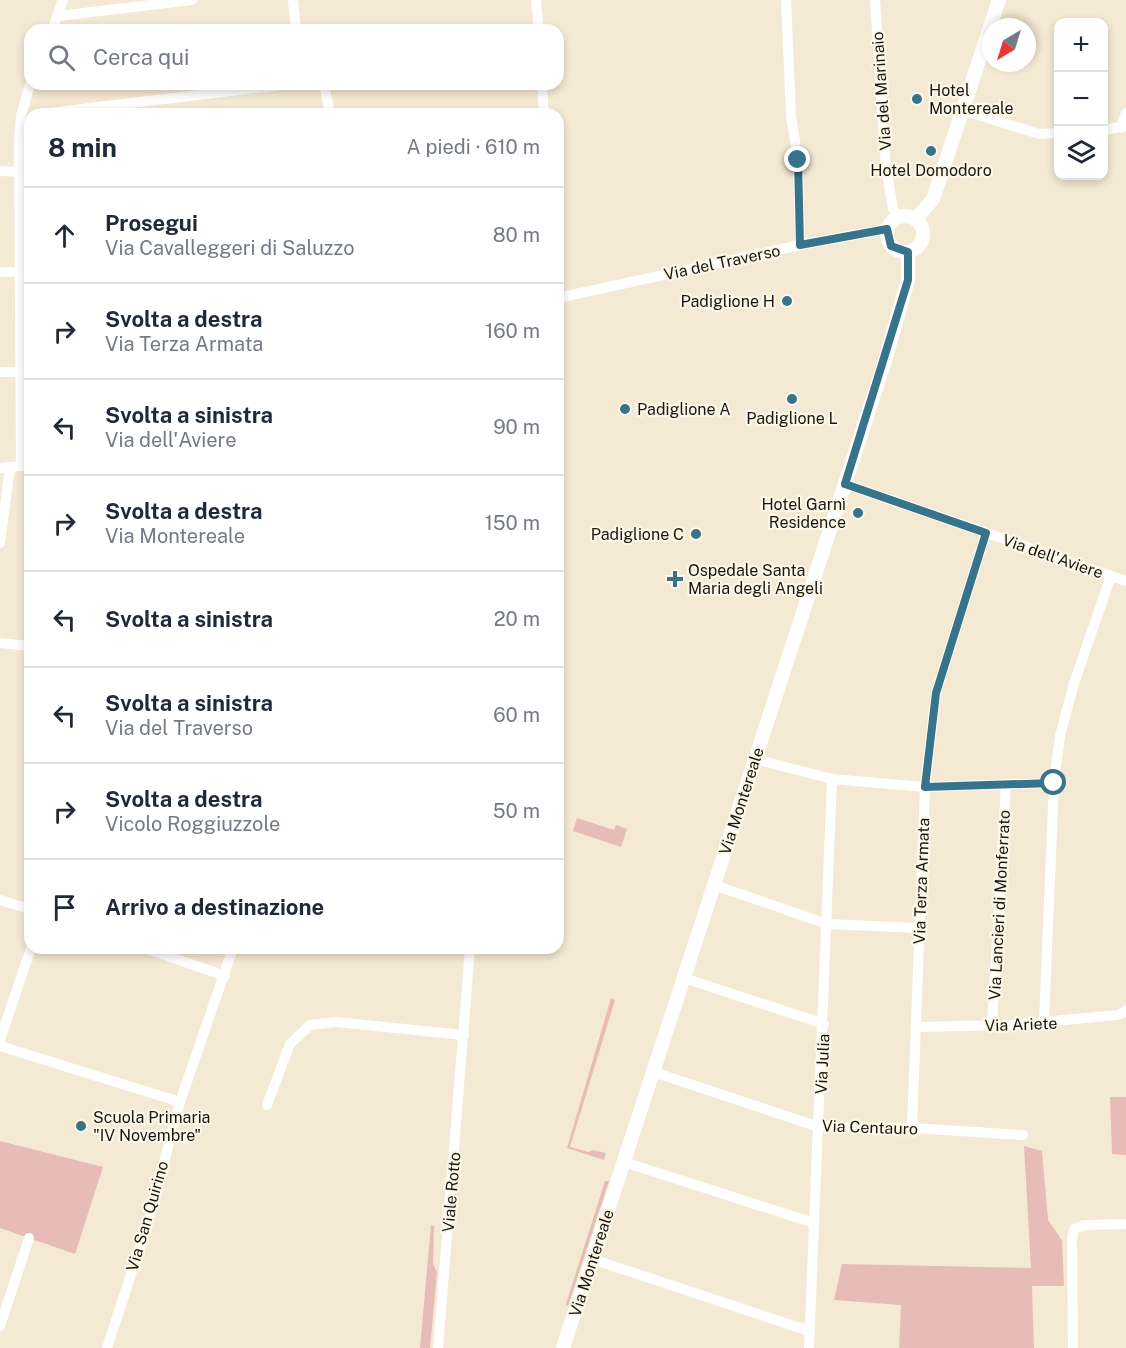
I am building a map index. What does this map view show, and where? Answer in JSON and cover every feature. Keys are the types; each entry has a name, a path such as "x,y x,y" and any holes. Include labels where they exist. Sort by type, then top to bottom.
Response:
{"main road":[{"path":"916,219 933,199 999,0"},
{"path":"907,216 916,219 922,229 921,241 908,252 891,246 887,229 897,217 907,216"},
{"name":"Via Montereale","path":"563,1348 845,484 908,280 908,252"}],"street":[{"path":"55,24 63,0"},
{"path":"58,16 192,0"},
{"path":"293,0 295,24"},
{"path":"536,0 538,24"},
{"path":"786,0 791,116 798,160 800,245"},
{"name":"Via del Marinaio","path":"875,0 885,168 893,209 897,217"},
{"path":"27,108 29,90"},
{"path":"140,108 253,90"},
{"path":"325,90 329,108"},
{"path":"542,90 544,108"},
{"path":"962,110 1039,134 1054,133"},
{"path":"1108,129 1124,127 1126,113"},
{"path":"0,543 15,467 23,279 19,172 24,132"},
{"path":"0,171 19,172"},
{"name":"Via del Traverso","path":"564,297 800,245 887,229"},
{"path":"0,272 23,279"},
{"path":"0,372 20,372"},
{"name":"Via dell'Aviere","path":"845,484 1126,581"},
{"name":"Via Terza Armata","path":"912,1128 925,787 936,693 986,533"},
{"path":"1044,1022 1054,783 1060,736 1074,683 1111,576"},
{"path":"0,643 24,645"},
{"path":"755,759 832,779 925,787 1054,783"},
{"name":"Via Julia","path":"809,1348 824,1024 832,779"},
{"name":"Via Lancieri di Monferrato","path":"992,1025 1006,785"},
{"path":"714,885 827,924 920,928"},
{"path":"0,900 24,907"},
{"path":"0,1040 29,954"},
{"path":"162,954 225,976"},
{"name":"Via San Quirino","path":"107,1348 148,1222 180,1102 231,954"},
{"name":"Viale Rotto","path":"438,1348 470,954"},
{"path":"684,978 824,1024"},
{"name":"Via Ariete","path":"916,1027 1083,1020 1126,1011"},
{"path":"267,1105 290,1044 310,1025 336,1023 464,1035"},
{"path":"0,1046 180,1102"},
{"name":"Via Centauro","path":"653,1072 819,1127 912,1128 1023,1135"},
{"path":"624,1162 814,1223"},
{"path":"1073,1348 1072,1239 1074,1229 1085,1225 1126,1224"},
{"path":"0,1326 29,1238"},
{"path":"592,1259 809,1331"}],"shaded area":[{"path":"577,818 614,830 616,825 627,829 621,847 573,831"},
{"path":"611,998 615,1000 570,1147 589,1152 593,1150 606,1153 604,1160 567,1148"},
{"path":"1110,1097 1126,1097 1126,1155 1112,1154"},
{"path":"0,1141 103,1167 75,1254 0,1228"},
{"path":"1024,1146 1042,1151 1048,1220 1062,1240 1064,1286 1032,1286 1034,1348 899,1348 901,1305 834,1300 842,1264 1031,1268"},
{"path":"605,1181 609,1181 568,1306 566,1304"},
{"path":"431,1225 434,1226 433,1264 437,1272 430,1348 420,1348"}],"place":[{"name":"Hotel Montereale","path":"917,99"},
{"name":"Hotel Domodoro","path":"931,151"},
{"name":"Padiglione H","path":"787,301"},
{"name":"Padiglione L","path":"792,399"},
{"name":"Padiglione A","path":"625,409"},
{"name":"Hotel Garnì Residence","path":"858,513"},
{"name":"Padiglione C","path":"696,534"},
{"name":"Ospedale Santa Maria degli Angeli","path":"675,579"},
{"name":"Scuola Primaria \"IV Novembre\"","path":"81,1126"}],"route":[{"path":"798,160 800,245 887,229 886,235 891,246 896,250 908,252 908,280 884,364 845,484 853,489 986,533 948,647 936,693 925,787 1054,783"}]}
